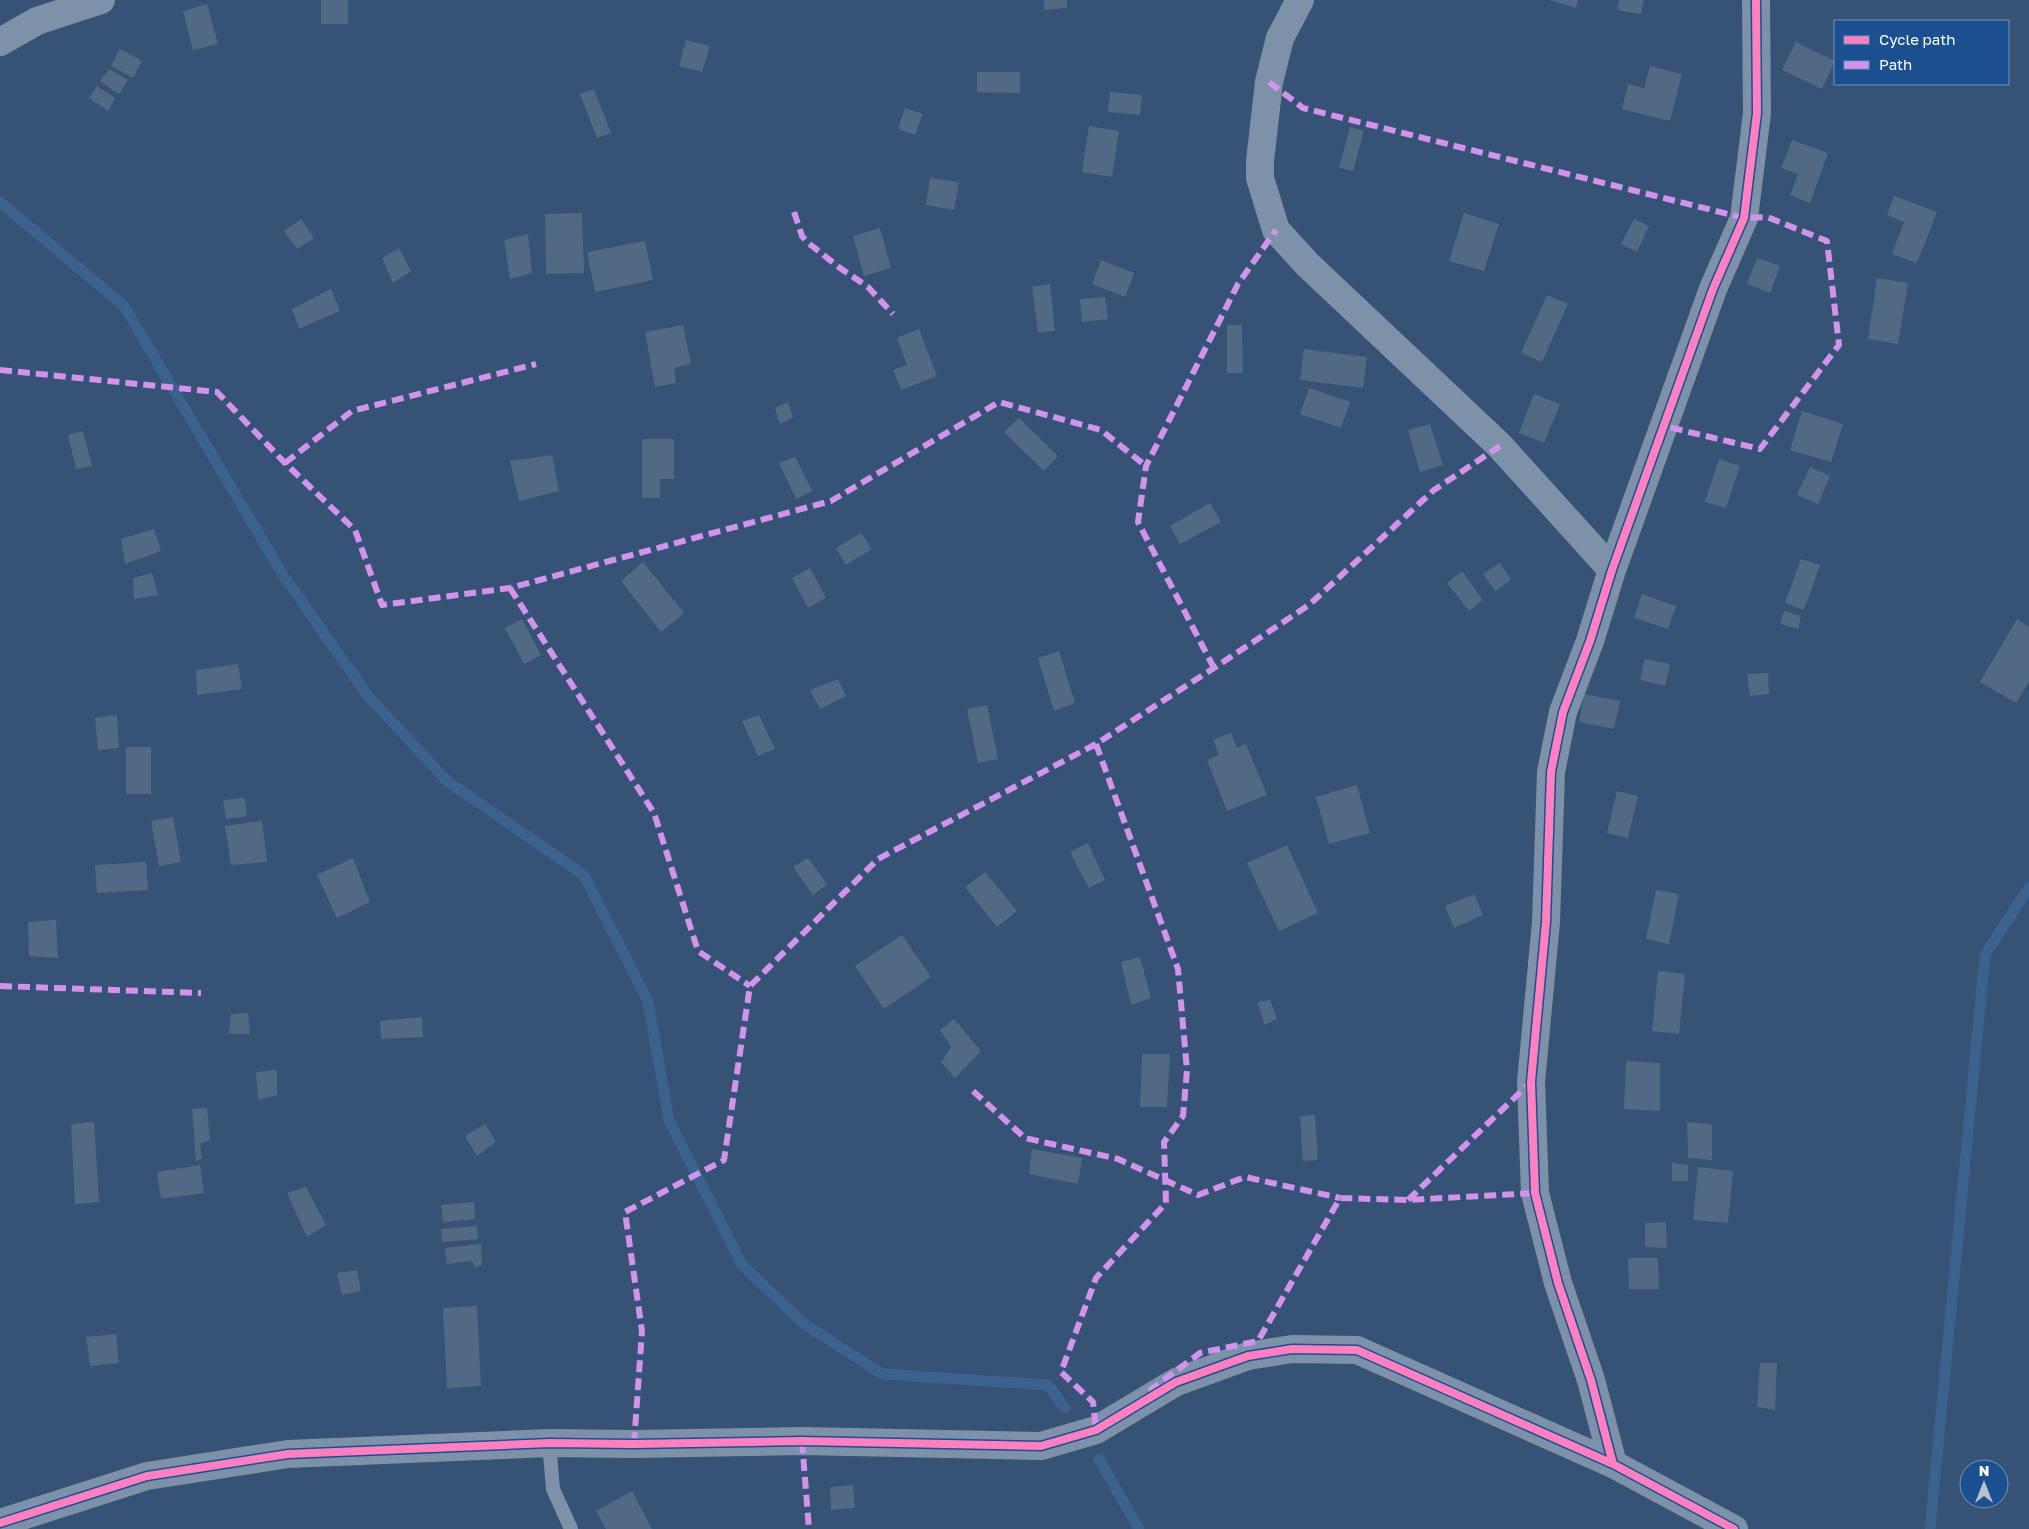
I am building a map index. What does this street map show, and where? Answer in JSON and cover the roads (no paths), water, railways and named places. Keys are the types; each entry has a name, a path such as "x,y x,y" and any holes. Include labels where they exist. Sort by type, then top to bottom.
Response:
{"street":[{"path":"0,42 37,21 101,0"},
{"path":"1300,0 1280,38 1269,82 1260,161 1260,178 1276,230 1308,264 1500,446 1612,570"},
{"path":"1613,1464 1591,1380 1558,1283 1535,1192 1531,1082 1546,922 1551,772 1563,712 1590,641 1612,570 1713,289 1744,218 1757,112 1756,0"},
{"path":"0,1523 148,1476 288,1454 549,1443 634,1444 802,1441 1041,1446 1096,1430 1176,1382 1248,1356 1292,1349 1357,1350 1613,1464 1734,1529"}],"lane":[{"path":"549,1443 553,1490 571,1529"},
{"path":"0,1523 2,1529"}],"waterway":[{"path":"0,202 124,306 283,575 368,696 447,781 584,875 648,1002 669,1120 742,1265 803,1323 882,1374 1048,1385 1065,1408"},
{"path":"1930,1529 1985,955 2029,887"},
{"path":"1099,1459 1139,1529"}]}
